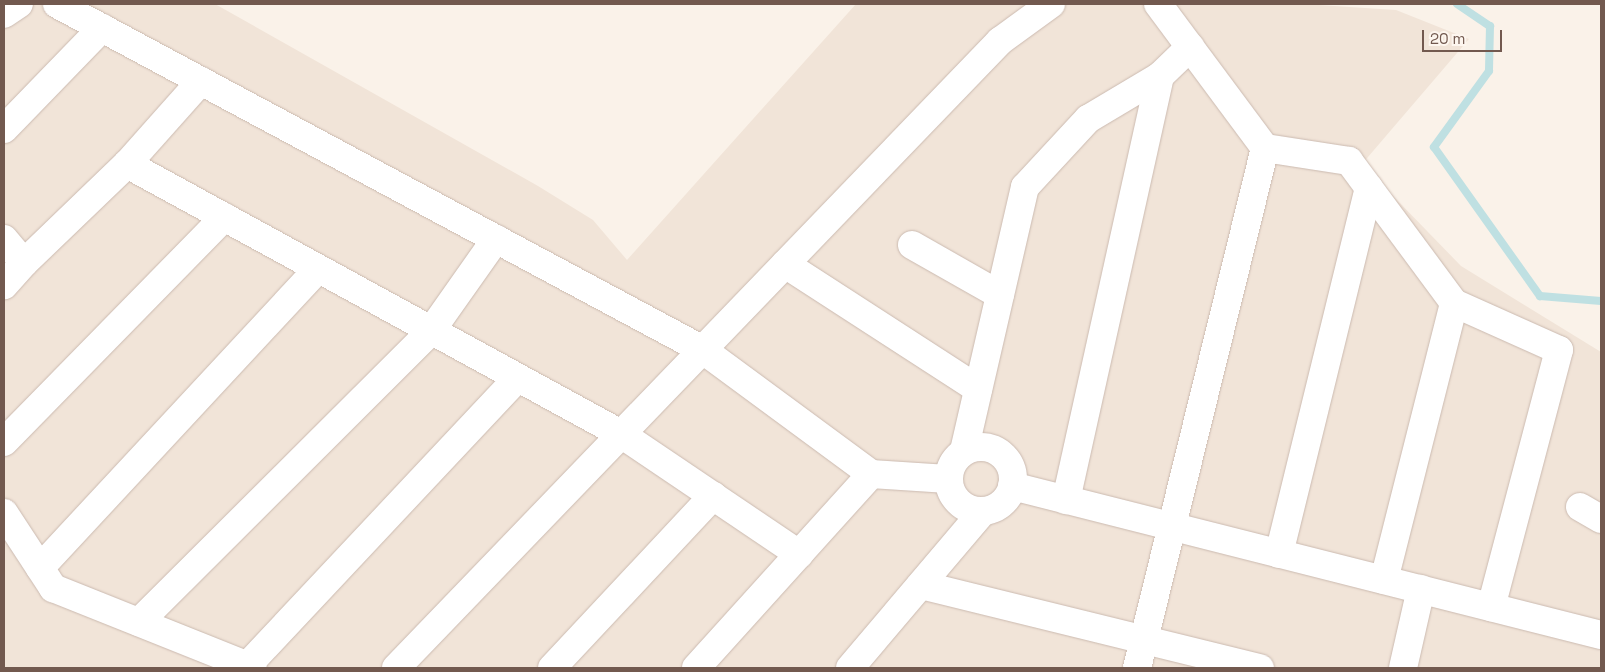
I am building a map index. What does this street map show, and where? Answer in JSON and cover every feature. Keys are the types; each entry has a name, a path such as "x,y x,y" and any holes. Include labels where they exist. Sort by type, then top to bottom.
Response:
{"street":[{"path":"4,14 19,4"},
{"path":"56,4 703,350 871,474 948,479"},
{"path":"396,668 1000,41 1051,4"},
{"path":"1158,4 1266,148 1349,161 1454,303 1559,350 1491,607"},
{"path":"4,129 102,28"},
{"path":"964,452 986,447 996,451 1010,466 1012,486 1002,504 983,511 973,511 959,503 950,489 948,479 950,468 964,452 1025,187 1088,119 1160,76 1190,47"},
{"path":"1066,500 1160,76"},
{"path":"4,285 24,263 127,164 202,81"},
{"path":"1137,668 1266,148"},
{"path":"127,164 621,434 799,554"},
{"path":"1279,554 1369,188"},
{"path":"4,442 224,217"},
{"path":"4,239 24,263"},
{"path":"139,622 431,331 496,239"},
{"path":"912,245 1000,294"},
{"path":"785,264 978,390"},
{"path":"40,568 318,269"},
{"path":"1384,580 1454,303"},
{"path":"4,513 52,588 250,667 518,378"},
{"path":"696,668 871,474"},
{"path":"1012,486 1491,607 1600,628"},
{"path":"552,668 713,496"},
{"path":"850,668 983,511"},
{"path":"921,585 1260,668"},
{"path":"1403,668 1421,589"}],"shaded area":[{"path":"4,4 215,4 538,186 593,220 627,260 856,4 1303,4 1396,10 1469,39 1362,164 1461,266 1601,352 1601,668 4,668"}],"waterway":[{"path":"1457,4 1490,26 1489,71 1434,147 1540,296 1601,301"}]}
